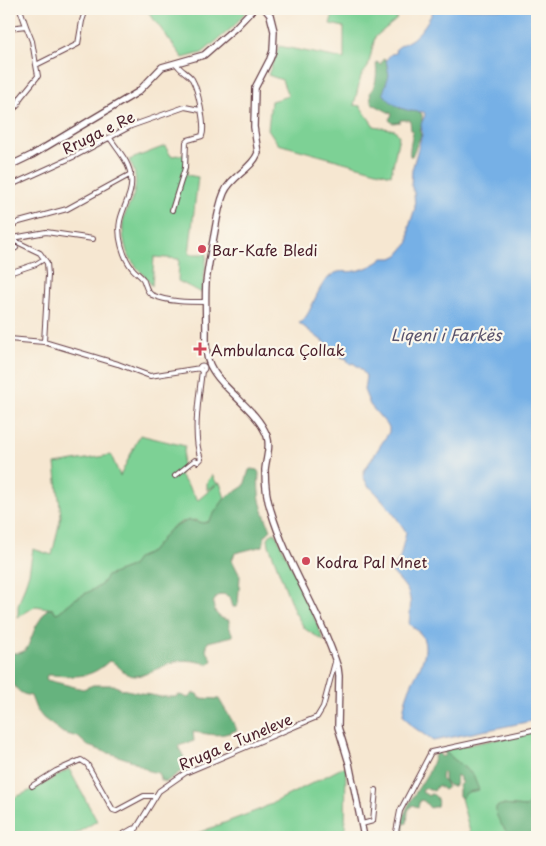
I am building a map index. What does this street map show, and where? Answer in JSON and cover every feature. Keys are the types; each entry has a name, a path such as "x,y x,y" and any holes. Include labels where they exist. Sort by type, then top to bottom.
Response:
{"street":[{"path":"9,112 17,106 21,97 38,76 32,41 20,9"},
{"path":"36,65 78,44 86,9"},
{"path":"9,166 32,155 134,95 159,70 168,65 204,55 236,27 252,9"},
{"path":"175,476 195,460 198,462 201,456 198,454 198,405 206,347 205,302 209,264 224,193 230,182 250,165 258,153 254,127 255,88 273,51 274,31 270,15 265,9"},
{"path":"9,28 26,26"},
{"path":"172,210 185,168 186,142 203,135 198,94 193,81 179,69 176,63"},
{"name":"Rruga e Re","path":"9,186 110,138 131,126 185,107 200,110"},
{"path":"110,138 125,159 131,174 131,190 120,226 122,246 128,261 152,295 180,301 205,302"},
{"path":"9,227 18,222 68,208 131,174"},
{"path":"11,238 46,232 93,239"},
{"path":"11,238 19,244 40,253 44,260 48,274 44,342"},
{"path":"9,250 16,248"},
{"path":"9,273 44,260"},
{"path":"9,339 44,342 118,364 150,376 204,367 224,383 259,421 267,435 269,450 266,467 266,493 271,512 294,569 310,600 336,660 339,676 338,727 350,763 353,788 364,837"},
{"path":"9,495 11,501 9,510"},
{"name":"Rruga e Tuneleve","path":"131,837 159,791 185,774 317,717 323,706 336,660"},
{"path":"395,837 400,811 431,752 537,729"},
{"path":"32,786 56,771 81,760 87,764 113,810 116,811 144,796 155,796"},
{"path":"362,824 373,821 376,790"},
{"path":"118,837 137,828"}],"green space":[{"path":"146,9 248,9 233,27 202,53 183,58"},
{"path":"336,9 401,9 396,20 375,37 368,67 361,76 354,105 360,106 374,126 395,130 399,136 391,175 278,144 268,129 271,101 288,96 282,80 268,75 279,46 344,59 344,27 330,24"},
{"path":"383,59 386,60 399,108 422,114 422,127 419,129 421,135 412,156 410,156 410,150 413,131 411,130 410,120 400,120 400,122 393,123 389,120 392,114 371,101 370,92 375,82 376,62 381,64"},
{"path":"165,146 171,156 188,154 187,175 198,177 189,254 207,254 202,293 178,281 179,259 154,257 152,286 127,252 123,235 123,222 136,182 129,160"},
{"path":"140,435 185,446 180,475 198,500 216,485 207,490 207,482 212,475 217,484 220,483 225,498 208,522 203,523 195,520 182,522 170,529 151,552 138,558 131,567 107,576 100,586 75,599 59,612 56,613 53,609 36,606 18,617 18,606 29,573 33,549 52,555 61,516 55,464 111,455 120,476"},
{"path":"251,469 259,472 260,502 271,530 265,536 263,546 235,553 232,560 240,576 238,604 236,607 233,607 230,597 223,594 217,596 213,603 218,615 229,620 233,636 208,642 206,650 212,659 211,662 209,664 178,661 146,674 135,676 127,674 116,664 109,661 95,671 81,676 47,675 46,678 47,680 83,689 93,685 114,685 121,689 161,697 180,695 188,698 194,693 199,698 219,699 237,730 220,735 193,732 194,741 178,746 188,765 187,767 166,782 161,780 158,773 149,771 133,761 88,746 78,737 63,733 43,718 36,709 31,696 18,691 14,686 10,674 9,653 24,651 47,609 53,609 56,613 59,612 75,599 100,586 107,576 131,567 138,558 151,552 170,529 189,520 203,523 208,522 225,498 244,486"},
{"path":"275,532 324,641 305,629 294,611 269,545 268,538"},
{"path":"537,731 537,795 526,807 502,805 501,824 507,832 506,837 469,837 470,832 461,798 468,792 478,790 473,775 443,750"},
{"path":"443,750 473,775 479,790 468,792 461,798 459,796 459,785 463,782 460,781 460,777 456,775 456,783 454,786 450,786 444,781 444,773 442,772 441,779 447,785 447,788 444,790 438,785 434,791 424,788 422,792 429,796 432,794 435,796 438,802 437,806 430,808 424,801 420,800 418,807 412,805 408,811 407,823 404,824 403,837 400,837 401,826 410,802 429,771 436,753 438,752 442,757 445,755"},
{"path":"346,766 345,832 359,832 360,837 187,837 261,809"},
{"path":"69,769 97,821 70,837 9,837 9,800 34,789"},
{"path":"537,795 537,837 506,837 507,832 497,817 496,807 501,805 526,807"}],"water":[{"name":"Liqeni i Farkës","path":"434,9 537,9 537,720 433,741 412,726 403,715 410,686 425,652 425,645 421,634 409,624 409,594 391,571 400,558 406,532 382,500 368,486 363,476 364,471 389,432 389,427 370,405 364,390 366,376 360,368 341,357 340,351 321,340 299,323 307,315 326,280 332,275 338,272 352,272 374,264 383,258 392,258 398,255 409,242 409,227 415,208 414,193 411,185 412,170 422,134 421,124 425,115 424,112 401,108 391,102 383,93 389,75 386,60 391,54 396,53 395,50 397,48 412,39 419,32"}],"place":[{"name":"Bar-Kafe Bledi","path":"202,249"},
{"name":"Ambulanca Çollak","path":"200,349"},
{"name":"Kodra Pal Mnet","path":"306,561"}]}
